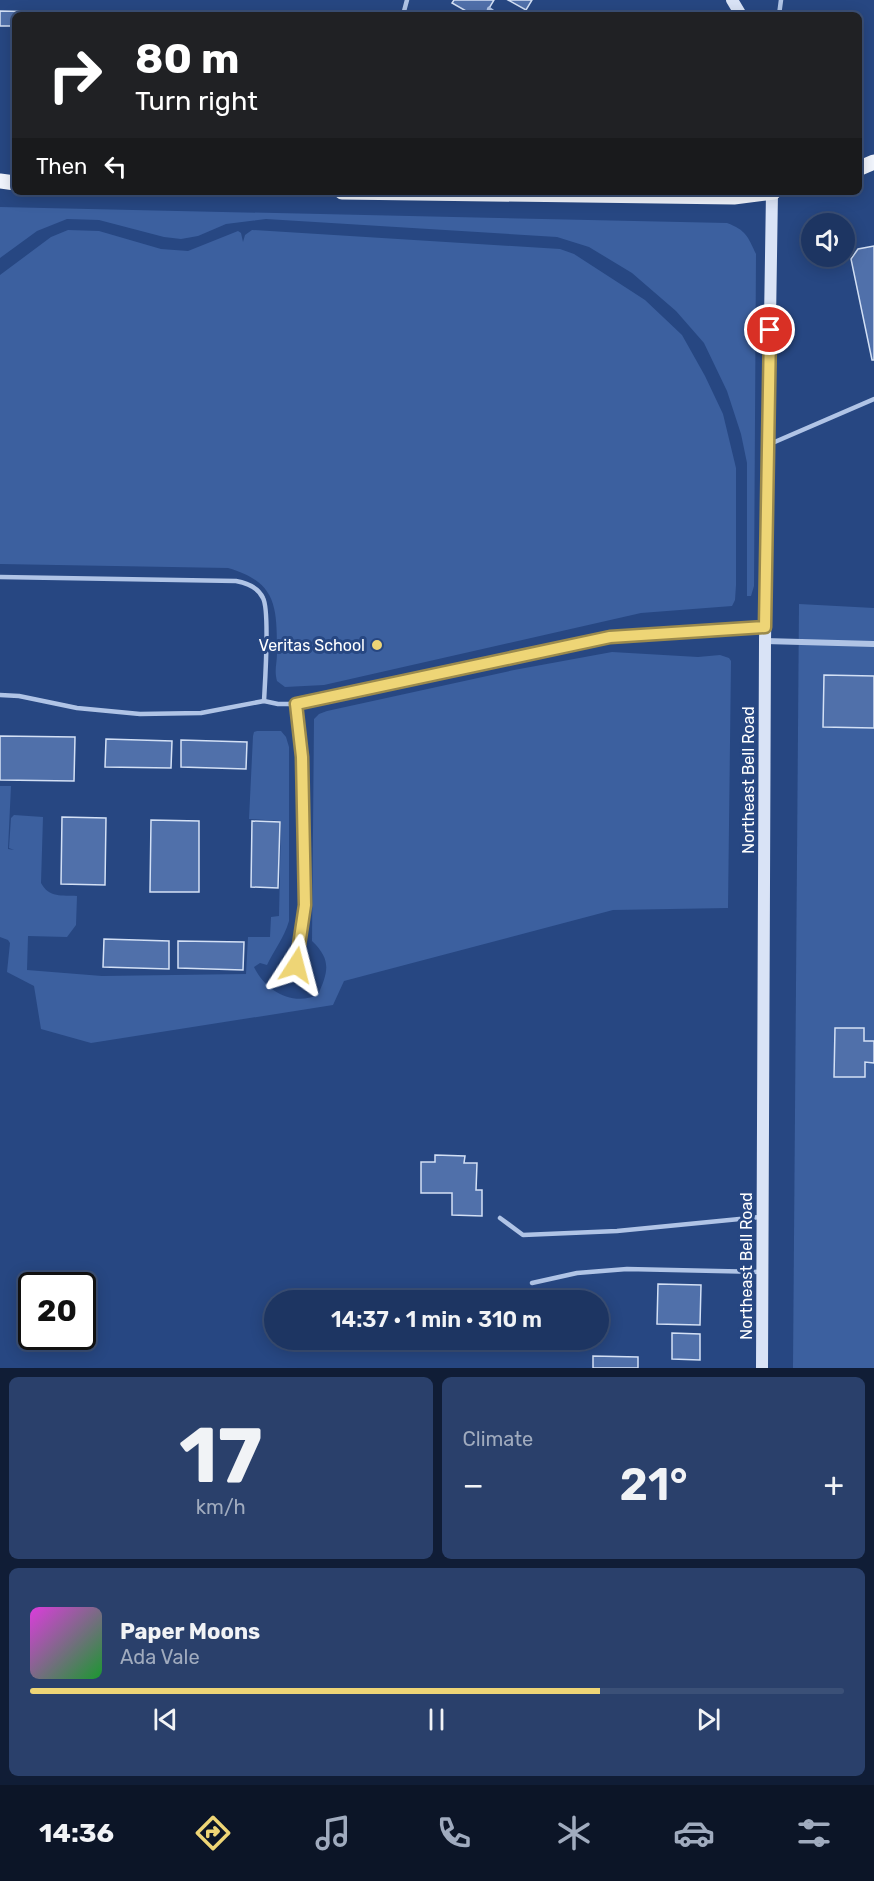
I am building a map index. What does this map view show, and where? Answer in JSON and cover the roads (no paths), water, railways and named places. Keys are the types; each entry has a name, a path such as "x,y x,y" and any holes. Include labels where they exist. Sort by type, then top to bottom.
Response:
{"main road":[{"path":"589,195 734,197 749,195"},
{"name":"Northeast Bell Road","path":"762,1368 765,627 772,195"}],"street":[{"path":"765,641 874,645"}],"lane":[{"path":"489,9 493,12"},
{"path":"768,445 874,399"},
{"path":"0,577 236,581 252,585 263,598 266,606 264,701"},
{"path":"0,696 19,696 77,708 140,714 201,713 264,701 296,704 610,637 765,627"},
{"path":"296,704 302,757 305,905 296,965"},
{"path":"500,1218 523,1235 617,1231 763,1216"},
{"path":"532,1283 577,1273 627,1269 762,1272"}],"place":[{"name":"Veritas School","path":"377,645"}]}
